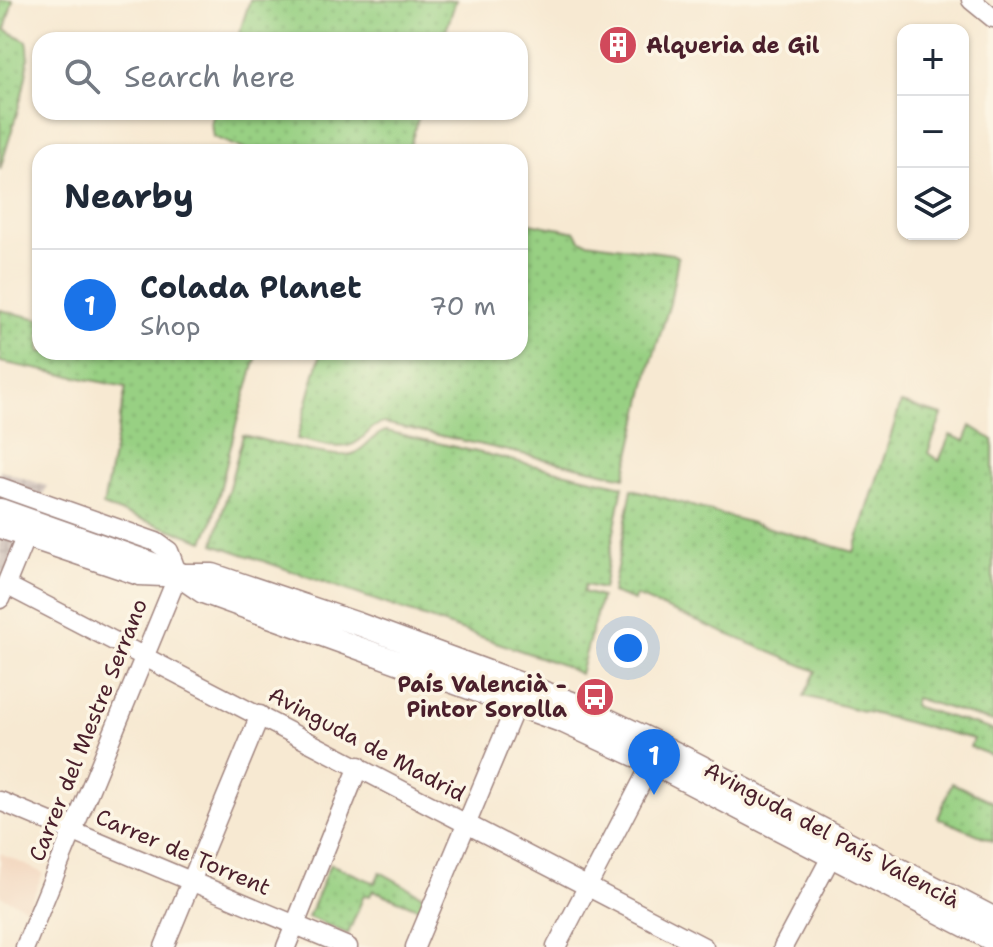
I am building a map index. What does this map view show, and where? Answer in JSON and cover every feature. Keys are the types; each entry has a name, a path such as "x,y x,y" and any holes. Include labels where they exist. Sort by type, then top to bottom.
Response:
{"main road":[{"path":"0,512 178,575"}],"street":[{"path":"971,0 993,18"},
{"name":"Avinguda del País Valencià","path":"0,487 156,542 169,551 178,575 203,592 656,754 993,918"},
{"name":"Avinguda del País Valencià","path":"0,529 139,576 213,575 358,624 572,703 831,857 993,940"},
{"path":"3,592 25,538"},
{"name":"Carrer del Mestre Serrano","path":"25,947 178,575"},
{"name":"Avinguda de Madrid","path":"3,592 145,656 704,947"},
{"path":"415,947 517,703 523,694 538,691"},
{"path":"164,947 260,715"},
{"path":"556,947 656,754"},
{"path":"286,947 359,766"},
{"name":"Carrer de Torrent","path":"0,801 348,947"},
{"path":"783,947 831,857"}],"shaded area":[{"path":"0,470 47,486 0,599"},
{"path":"0,853 43,873 28,908 0,896"}],"green space":[{"path":"0,0 13,0 5,30 27,41 28,53 24,85 0,170"},
{"path":"250,0 456,0 446,32 240,32"},
{"path":"212,120 418,120 410,144 231,144 213,137"},
{"path":"528,223 576,232 580,240 587,242 678,257 670,303 650,367 625,477 384,423 357,442 344,447 297,439 319,360 528,360"},
{"path":"0,310 32,317 32,360 256,360 212,523 204,541 103,506 126,387 0,362"},
{"path":"901,403 942,415 928,453 939,461 950,435 965,441 971,426 993,440 993,722 915,698 913,706 993,730 993,756 970,747 973,739 804,696 816,671 636,596 634,601 612,593 632,489 854,552"},
{"path":"386,431 623,486 603,589 585,585 583,592 601,597 580,674 562,665 214,544 243,435 318,453 346,455 355,453"},
{"path":"952,783 993,802 993,841 938,818"},
{"path":"330,864 375,883 380,872 425,897 420,909 373,890 370,896 364,895 348,934 308,917"}],"place":[{"name":"Alqueria de Gil","path":"618,45"},
{"name":"País Valencià - Pintor Sorolla","path":"595,697"},
{"name":"Colada Planet","path":"654,795"}]}
